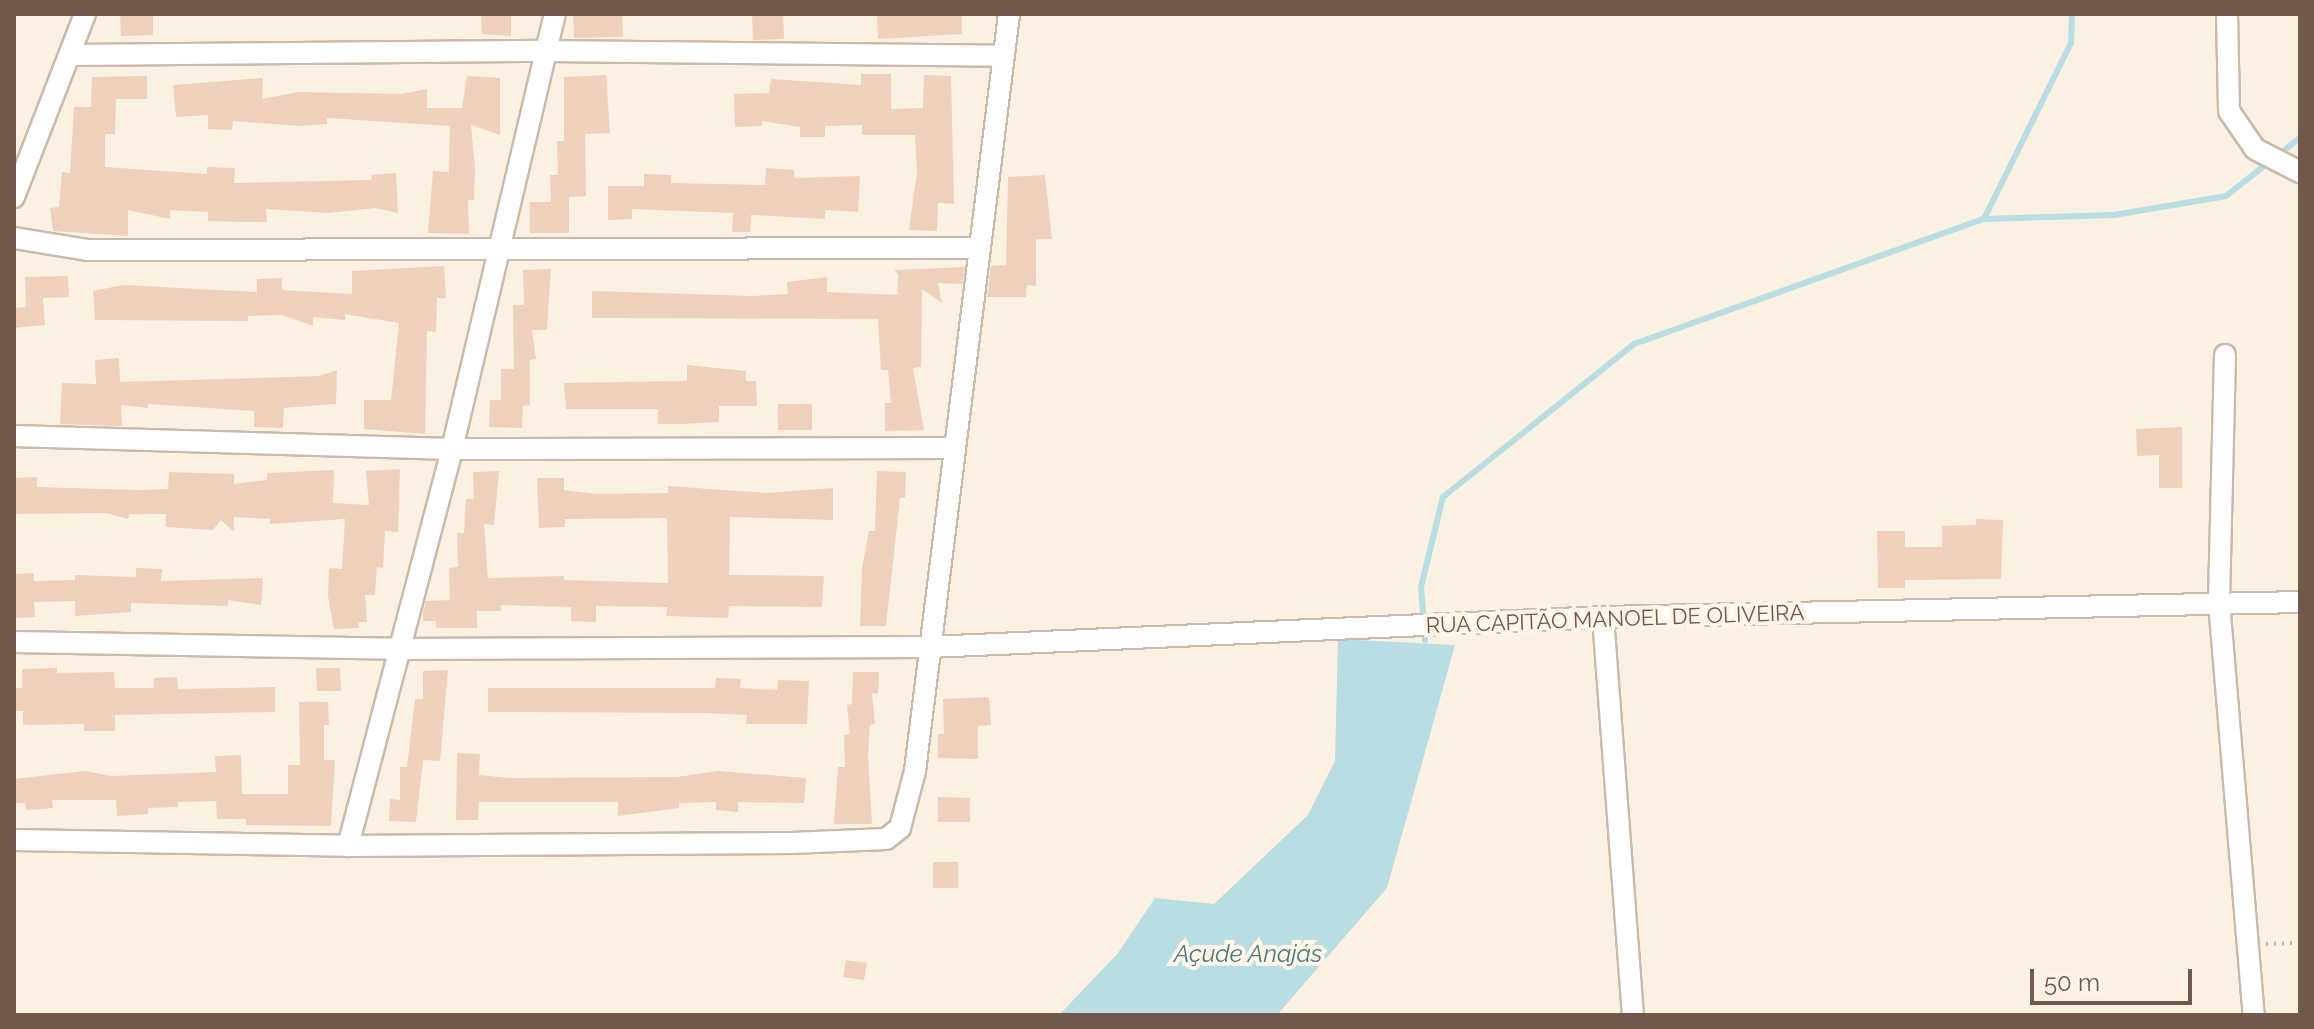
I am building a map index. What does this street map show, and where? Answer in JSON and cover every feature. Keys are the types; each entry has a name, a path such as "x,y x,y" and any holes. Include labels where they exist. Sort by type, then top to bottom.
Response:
{"street":[{"path":"14,197 85,14"},
{"path":"348,846 396,649 452,449 555,14"},
{"path":"14,840 348,846 886,839 900,828 908,802 930,647 1009,14"},
{"path":"2227,14 2229,111 2240,134 2255,149 2300,172"},
{"path":"70,55 546,51 1003,56"},
{"path":"14,238 87,250 502,245 978,248"},
{"path":"2225,355 2219,602 2254,1015"},
{"path":"14,436 452,449 954,448"},
{"name":"RUA CAPITÃO MANOEL DE OLIVEIRA","path":"14,642 396,649 930,647 1603,617 2300,602"},
{"path":"1603,617 1633,1015"}],"path":[{"path":"2248,945 2300,943"}],"water":[{"name":"Açude Anajás","path":"1338,639 1455,645 1387,888 1277,1015 1059,1015 1118,953 1155,898 1214,904 1308,815 1335,761"}],"building":[{"path":"120,14 153,14 153,35 121,36"},
{"path":"481,14 511,14 511,36 482,34"},
{"path":"573,14 622,14 623,37 574,38"},
{"path":"752,14 783,14 784,39 753,40"},
{"path":"877,14 962,14 962,34 878,39"},
{"path":"861,74 891,74 891,109 923,108 924,75 951,76 954,204 938,203 937,231 909,230 917,172 915,135 862,135 862,125 825,126 825,137 800,137 800,127 762,121 762,126 735,127 734,94 769,93 771,79 861,85"},
{"path":"606,75 610,133 585,134 586,196 569,197 569,233 530,233 530,202 551,202 550,175 558,175 557,141 564,141 564,77"},
{"path":"147,76 147,99 116,99 115,134 105,134 105,167 207,174 207,167 235,168 234,183 372,180 371,175 396,173 398,213 375,208 328,213 266,209 267,222 240,222 208,221 208,212 170,210 170,219 128,210 128,236 53,231 50,208 59,207 62,172 70,173 74,107 91,107 92,77"},
{"path":"467,76 500,78 500,135 471,125 475,170 474,200 468,200 469,234 428,233 433,171 449,172 450,126 327,118 327,124 298,126 233,121 232,130 208,129 208,115 176,117 173,85 263,78 262,99 298,92 401,94 427,89 427,108 462,108"},
{"path":"766,168 794,170 794,178 860,176 858,212 825,210 825,219 751,215 750,232 732,232 733,213 632,209 632,219 608,220 608,186 644,186 644,174 671,175 671,183 765,185"},
{"path":"1045,175 1052,239 1036,239 1036,286 1027,285 1026,297 987,297 991,266 1006,265 1008,177"},
{"path":"444,266 446,298 437,298 436,332 427,331 425,434 364,429 364,400 391,400 399,323 345,314 345,320 313,317 313,326 282,315 248,316 248,321 95,320 93,291 123,285 257,292 257,279 282,278 282,290 352,294 352,271"},
{"path":"965,267 962,284 938,283 942,303 922,289 921,367 913,368 924,430 885,431 885,403 891,403 888,370 881,370 878,319 592,318 592,291 753,296 788,294 787,282 827,277 827,292 898,295 898,274 894,270"},
{"path":"551,269 547,330 532,330 536,359 530,360 530,405 523,406 522,428 489,427 490,400 501,400 501,369 514,369 513,305 524,305 523,270"},
{"path":"68,276 69,297 43,298 45,325 14,328 14,308 26,307 25,277"},
{"path":"119,358 120,382 319,376 337,370 336,404 284,408 283,428 254,427 254,411 148,404 148,408 121,405 122,426 60,424 62,383 96,384 95,360"},
{"path":"687,365 746,371 746,381 756,381 757,406 719,406 719,422 681,424 658,424 658,409 566,409 564,383 687,381"},
{"path":"778,404 812,404 812,430 778,430"},
{"path":"2182,427 2182,488 2159,488 2159,455 2137,456 2136,429"},
{"path":"400,469 398,532 385,531 383,568 377,567 375,595 365,595 367,622 358,622 359,628 334,629 328,596 329,568 342,569 345,519 270,524 270,519 234,517 234,532 221,520 213,530 166,527 166,514 129,514 128,519 106,513 14,514 14,478 37,477 37,487 138,490 168,489 169,472 234,474 234,484 267,480 267,473 334,470 333,503 369,505 366,471"},
{"path":"499,471 494,525 484,524 488,578 564,576 564,580 668,583 667,518 565,519 565,527 539,528 537,478 564,478 564,490 597,494 668,493 668,486 767,493 833,488 833,520 730,517 729,575 824,576 822,607 729,606 728,618 666,616 667,607 596,606 596,622 571,621 571,607 501,605 501,611 477,611 477,628 436,628 436,621 423,621 423,613 426,601 450,600 449,568 458,567 457,533 464,533 466,499 474,499 473,472"},
{"path":"877,471 906,472 905,498 900,498 886,626 860,626 862,568 869,531 875,531"},
{"path":"1976,519 2003,520 2001,579 1905,580 1905,588 1878,588 1877,531 1905,531 1905,547 1942,547 1942,526 1976,525"},
{"path":"136,568 162,569 161,581 263,578 261,605 228,600 228,606 131,603 131,612 75,616 75,601 34,602 35,617 14,618 14,574 34,573 34,581 75,580 75,575 136,577"},
{"path":"57,668 57,673 114,672 115,688 154,688 154,678 177,677 178,689 275,687 275,712 115,715 115,731 84,731 84,724 23,725 23,711 14,711 14,688 22,688 22,669"},
{"path":"316,668 340,668 341,691 317,691"},
{"path":"448,670 440,761 423,760 416,822 389,821 390,799 400,800 400,767 407,767 415,699 423,699 423,671"},
{"path":"853,672 879,672 878,694 872,693 875,724 870,725 868,755 872,824 834,824 838,767 845,767 844,735 850,734 847,705 852,704"},
{"path":"716,678 741,679 740,688 777,690 778,680 809,681 807,724 746,724 747,715 705,713 488,712 488,688 715,688"},
{"path":"989,697 991,725 978,726 978,759 938,758 938,734 944,734 943,699"},
{"path":"299,702 328,702 329,725 324,725 324,760 335,760 331,826 246,825 246,819 217,819 216,801 178,802 178,807 148,808 148,814 117,816 116,800 52,800 53,808 26,810 25,803 14,803 14,779 85,771 111,776 216,772 215,756 241,755 242,794 288,794 288,765 300,765"},
{"path":"457,753 480,754 479,775 511,778 677,777 718,771 806,778 804,803 738,802 738,812 716,810 716,802 679,803 679,808 618,816 618,802 479,802 478,820 456,820"},
{"path":"938,797 970,798 970,822 938,822"},
{"path":"933,862 958,862 958,888 933,888"},
{"path":"846,960 867,963 864,980 843,977"}],"waterway":[{"path":"1425,640 1421,587 1443,497 1634,344 1984,219 2071,43 2072,14"},
{"path":"2278,155 2300,138"},
{"path":"1984,219 2114,215 2226,196 2269,162"}]}
